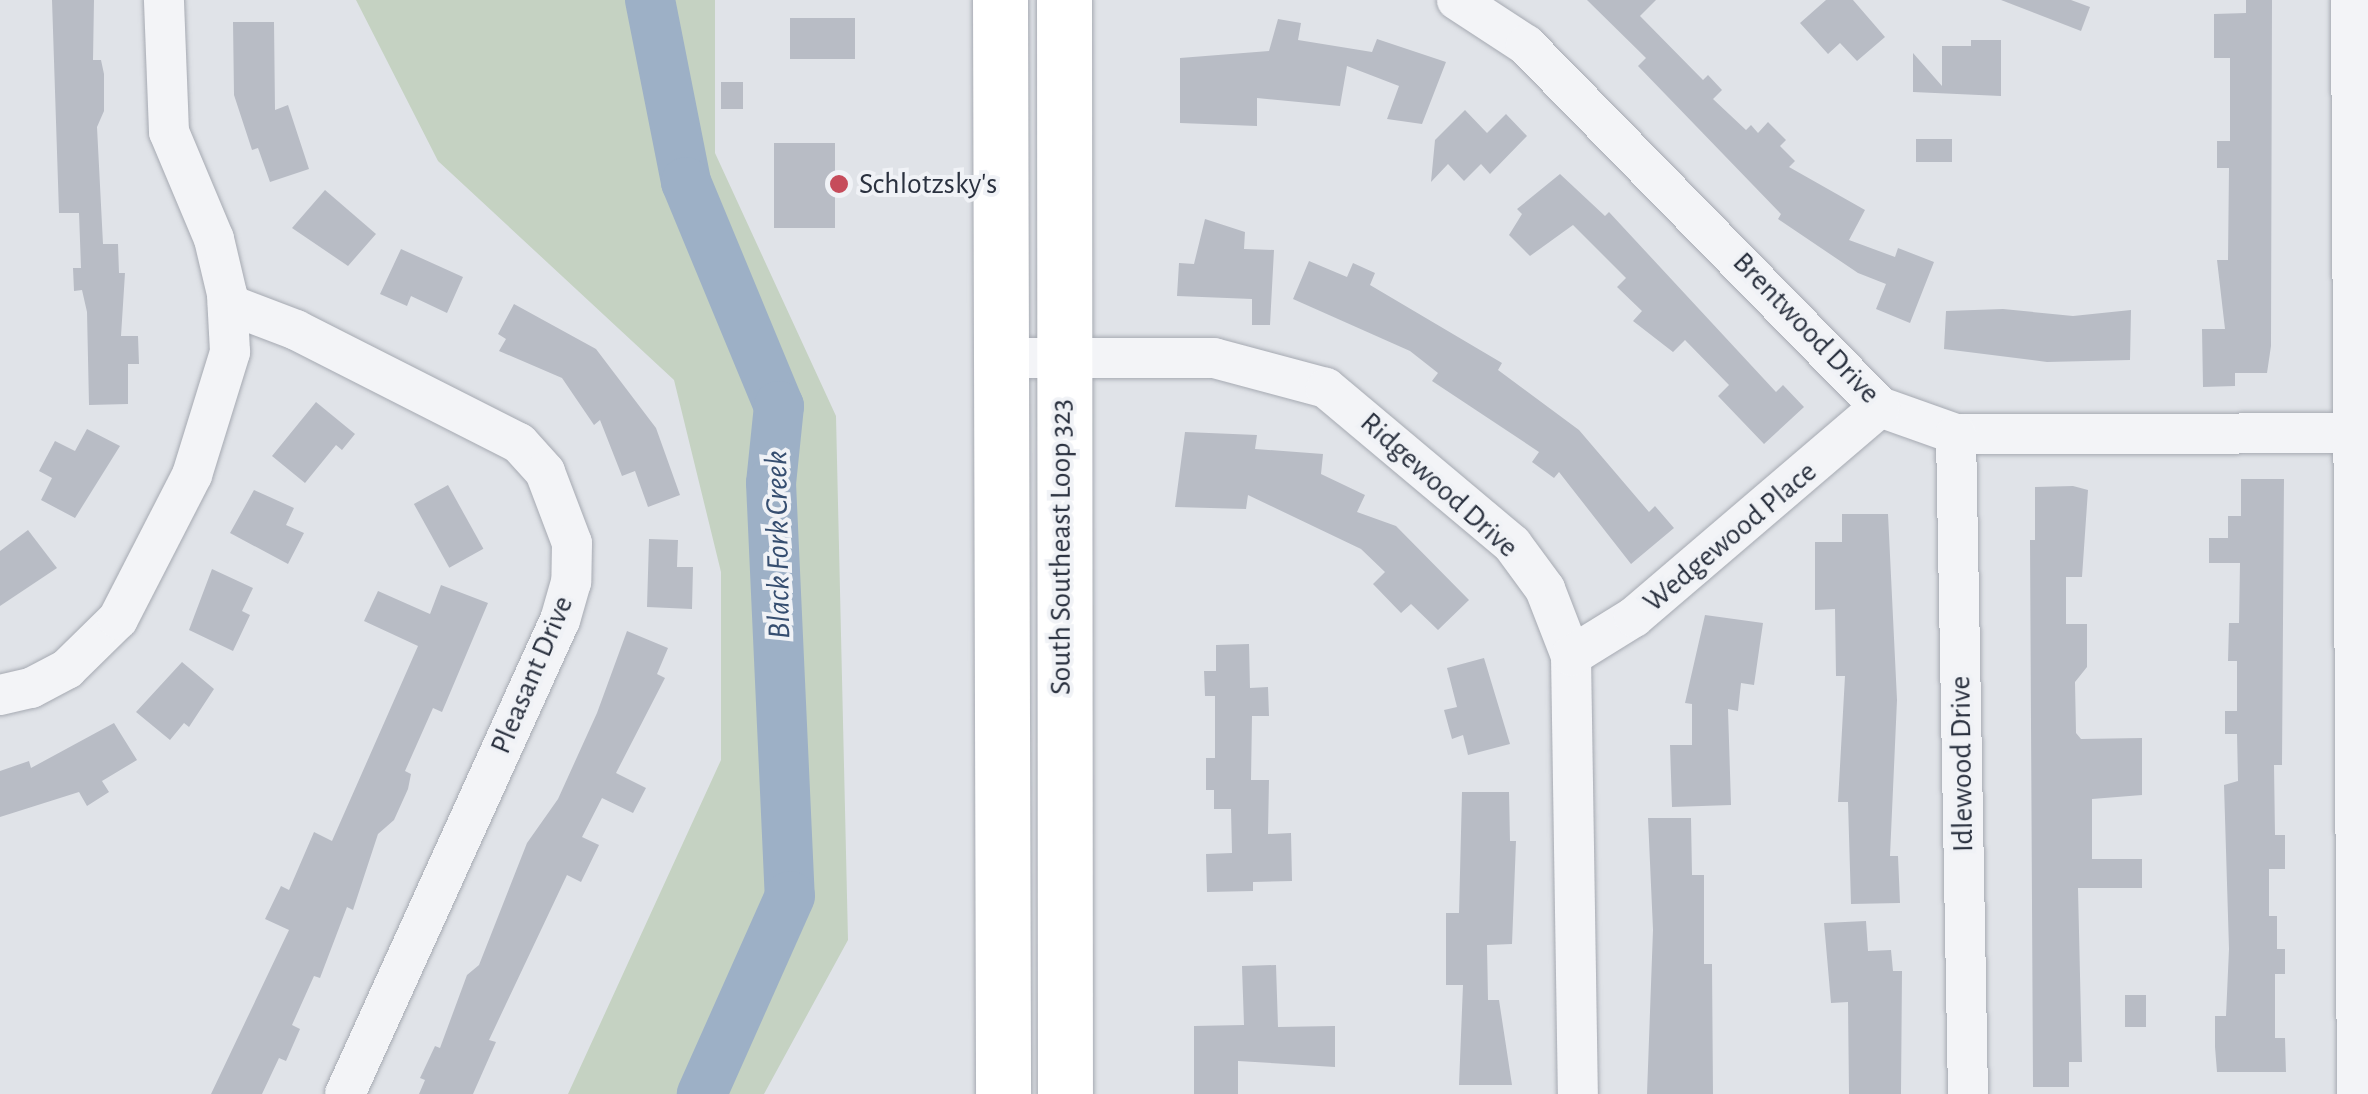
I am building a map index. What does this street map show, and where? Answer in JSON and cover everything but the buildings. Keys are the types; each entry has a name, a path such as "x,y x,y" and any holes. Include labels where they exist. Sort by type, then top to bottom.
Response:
{"highway":[{"name":"South Southeast Loop 323","path":"1000,0 1003,1094"},
{"name":"South Southeast Loop 323","path":"1064,0 1060,356 1065,1094"}],"street":[{"path":"0,695 31,688 67,669 118,620 192,474 230,352 228,304 214,239 170,132 164,0"},
{"name":"Brentwood Drive","path":"1457,0 1526,46 1880,407 1956,434 2361,433"},
{"path":"2350,0 2361,433 2357,1094"},
{"name":"Pleasant Drive","path":"228,304 296,330 519,444 554,489 572,543 572,582 560,620 344,1094"},
{"name":"Ridgewood Drive","path":"1000,358 1214,358 1326,388 1512,544 1545,589 1571,656 1578,1094"},
{"name":"Wedgewood Place","path":"1571,656 1634,617 1880,407"},
{"name":"Idlewood Drive","path":"1956,434 1968,1094"}],"green space":[{"path":"356,0 715,0 715,153 836,416 848,940 764,1094 568,1094 721,760 721,572 674,380 438,161"}],"waterway":[{"name":"Black Fork Creek","path":"650,0 686,182 779,406 771,483 790,896 702,1094"}],"place":[{"name":"Schlotzsky's","path":"839,184"}]}
